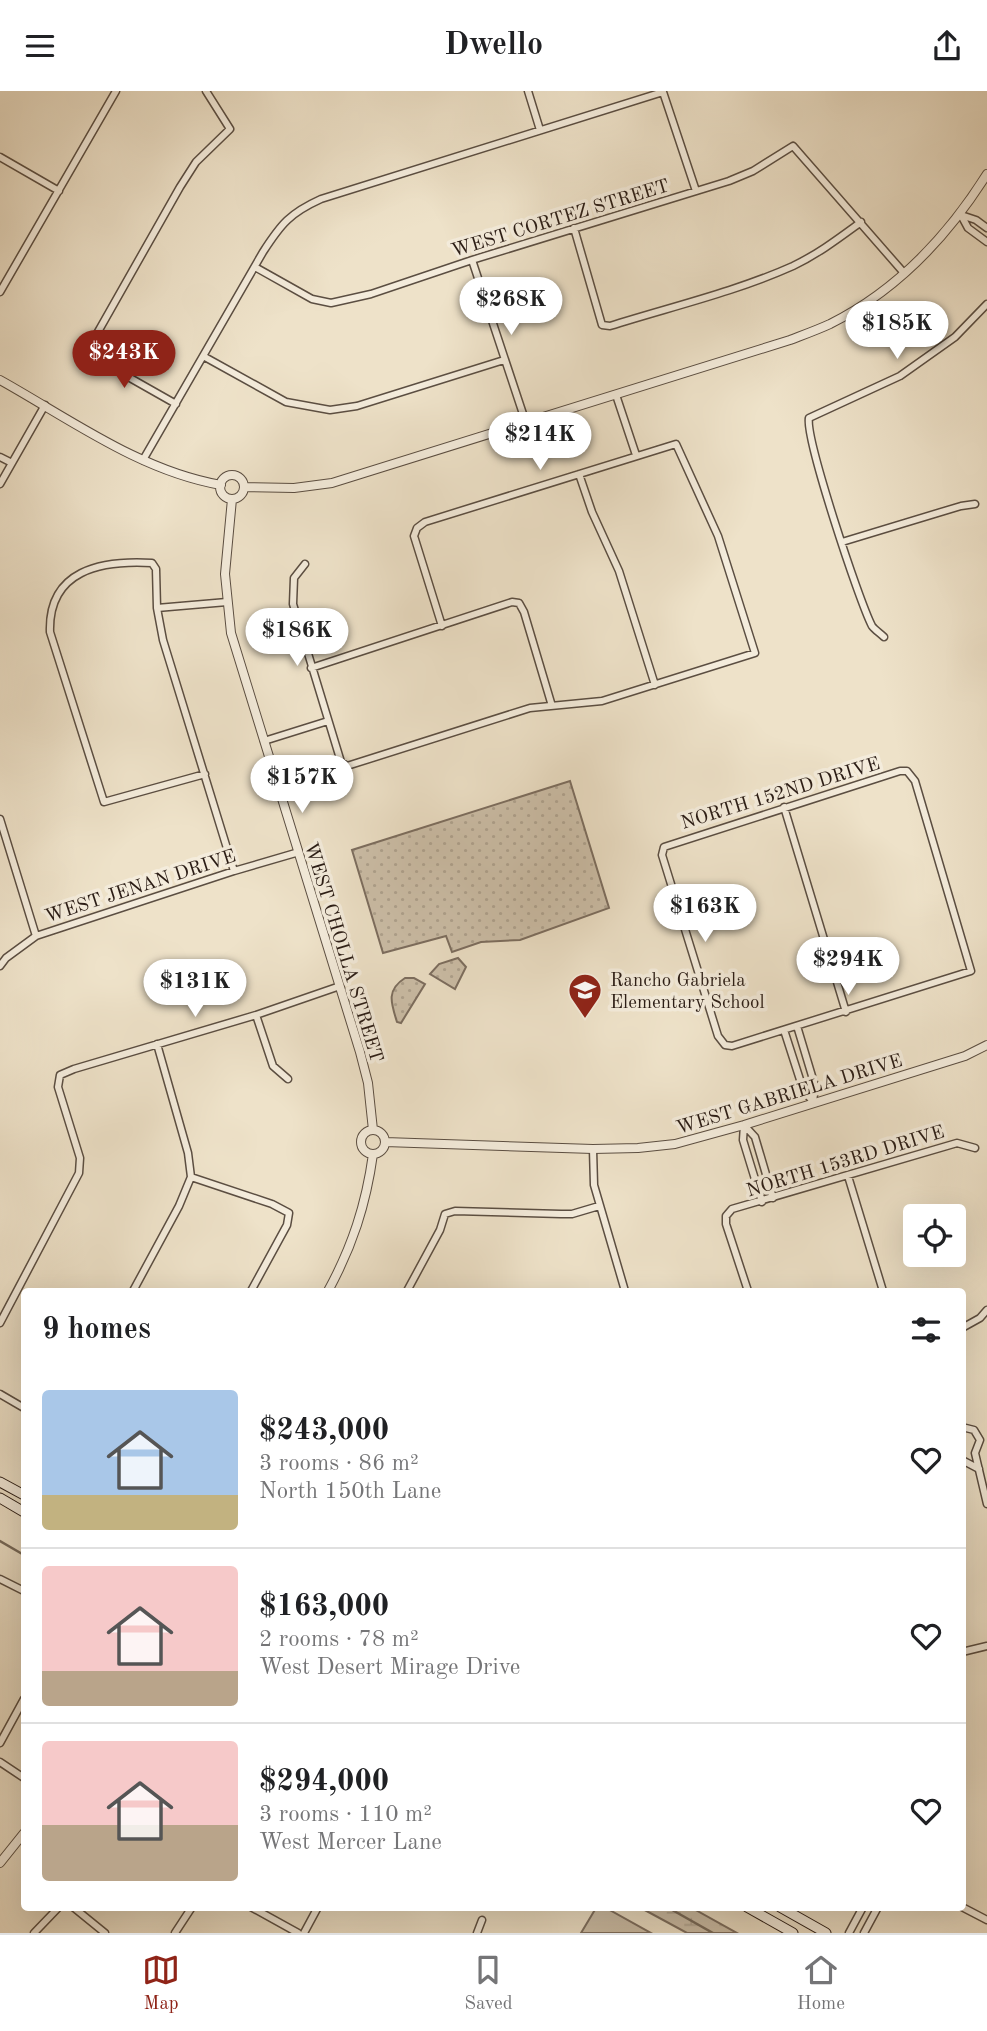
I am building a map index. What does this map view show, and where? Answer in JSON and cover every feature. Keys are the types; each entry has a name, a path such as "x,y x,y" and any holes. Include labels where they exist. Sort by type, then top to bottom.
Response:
{"main road":[{"path":"0,1482 21,1493"},
{"path":"0,1499 21,1510"},
{"path":"754,1911 793,1933"},
{"path":"787,1911 826,1933"}],"street":[{"path":"0,292 116,91"},
{"path":"176,404 86,353 196,162 230,129 206,91"},
{"path":"528,91 540,130"},
{"path":"143,460 280,225 297,209 321,199 663,92 696,191"},
{"name":"WEST CORTEZ STREET","path":"255,267 312,299 331,303 371,294 729,181 753,171 793,146 861,222"},
{"path":"0,157 58,191"},
{"path":"244,487 294,488 332,483 790,340 829,324 861,306 904,273 961,215 987,174"},
{"path":"961,215 976,220 987,228"},
{"path":"961,215 968,228 987,242"},
{"path":"574,229 602,325 610,326 773,274 830,246 861,222 904,273"},
{"path":"472,260 526,423"},
{"path":"884,636 873,628 842,542 816,458 808,425 809,418 900,376 955,337 987,305"},
{"path":"203,356 286,402 330,410 357,406 504,360"},
{"path":"0,380 143,460 181,475 220,485"},
{"path":"616,395 636,455"},
{"path":"0,484 45,405"},
{"path":"305,564 294,578 293,604 341,762 347,766 530,708 602,701 755,653 718,535 676,444 425,522 416,528 414,536 442,626"},
{"path":"0,457 12,463"},
{"path":"579,474 592,512 619,571 655,685"},
{"path":"235,475 242,479 244,487 239,497 232,499 225,496 220,485 227,476 235,475"},
{"name":"WEST CHOLLA STREET","path":"232,499 225,574 231,633 364,1064 373,1131"},
{"path":"842,542 975,504"},
{"path":"205,775 104,802 50,632 52,608 58,593 75,575 93,568 138,562 152,563 156,569 157,608 163,640 205,775 234,870"},
{"path":"157,608 227,602"},
{"path":"311,668 512,602 519,603 552,706"},
{"path":"264,741 328,720"},
{"name":"NORTH 152ND DRIVE","path":"784,1030 732,1046 725,1045 718,1036 662,855 664,847 784,807 908,771 915,781 971,971 846,1011"},
{"path":"784,807 846,1011 784,1030 803,1089 814,1103"},
{"path":"0,819 36,936"},
{"name":"WEST JENAN DRIVE","path":"0,966 6,958 36,936 234,870 299,852"},
{"path":"0,1322 79,1173 80,1158 58,1087 60,1075 257,1015 340,986"},
{"path":"257,1015 273,1066 288,1079"},
{"path":"797,1026 816,1086 814,1103"},
{"path":"135,1288 179,1206 191,1177 188,1153 157,1044"},
{"name":"WEST GABRIELA DRIVE","path":"385,1142 593,1149 675,1144 965,1056 987,1045"},
{"path":"744,1125 755,1137 773,1198"},
{"path":"744,1125 743,1140 762,1202"},
{"path":"373,1131 383,1135 385,1142 383,1150 373,1154 365,1151 361,1144 366,1133 373,1131"},
{"name":"NORTH 153RD DRIVE","path":"747,1288 726,1224 726,1216 732,1209 957,1143 975,1148"},
{"path":"593,1149 594,1185 624,1288"},
{"path":"329,1288 356,1233 366,1200 373,1154"},
{"path":"750,1163 761,1159"},
{"path":"848,1176 882,1288"},
{"path":"191,1177 289,1213 287,1225 253,1288"},
{"path":"409,1288 440,1230 445,1214 455,1210 572,1214 599,1206"},
{"path":"966,1326 980,1318 987,1310"},
{"path":"0,1394 21,1406"},
{"path":"966,1428 974,1430 981,1440 975,1454 987,1504"},
{"path":"966,1462 979,1469"},
{"path":"0,1579 21,1590"},
{"path":"966,1651 987,1646"},
{"path":"0,1743 21,1704"},
{"path":"0,1762 21,1776"},
{"path":"0,1863 21,1837"},
{"path":"966,1909 987,1920"},
{"path":"34,1933 55,1911"},
{"path":"78,1911 105,1933"},
{"path":"175,1933 189,1911"},
{"path":"258,1911 298,1933"},
{"path":"304,1933 316,1911"},
{"path":"849,1933 861,1911"},
{"path":"864,1933 874,1911"},
{"path":"477,1933 482,1920"}],"green space":[{"path":"570,781 609,908 520,940 481,942 452,952 446,936 383,953 352,850"},
{"path":"458,958 466,967 455,989 430,974 439,964"},
{"path":"405,978 414,978 425,984 401,1023 397,1022 392,997 395,987"},
{"path":"594,1911 611,1911 651,1933 581,1933"},
{"path":"647,1911 697,1911 737,1933 687,1933"}],"waterway":[{"path":"0,1541 21,1553"},
{"path":"674,1911 713,1933"}],"place":[{"name":"Rancho Gabriela Elementary School","path":"585,1020"}]}
